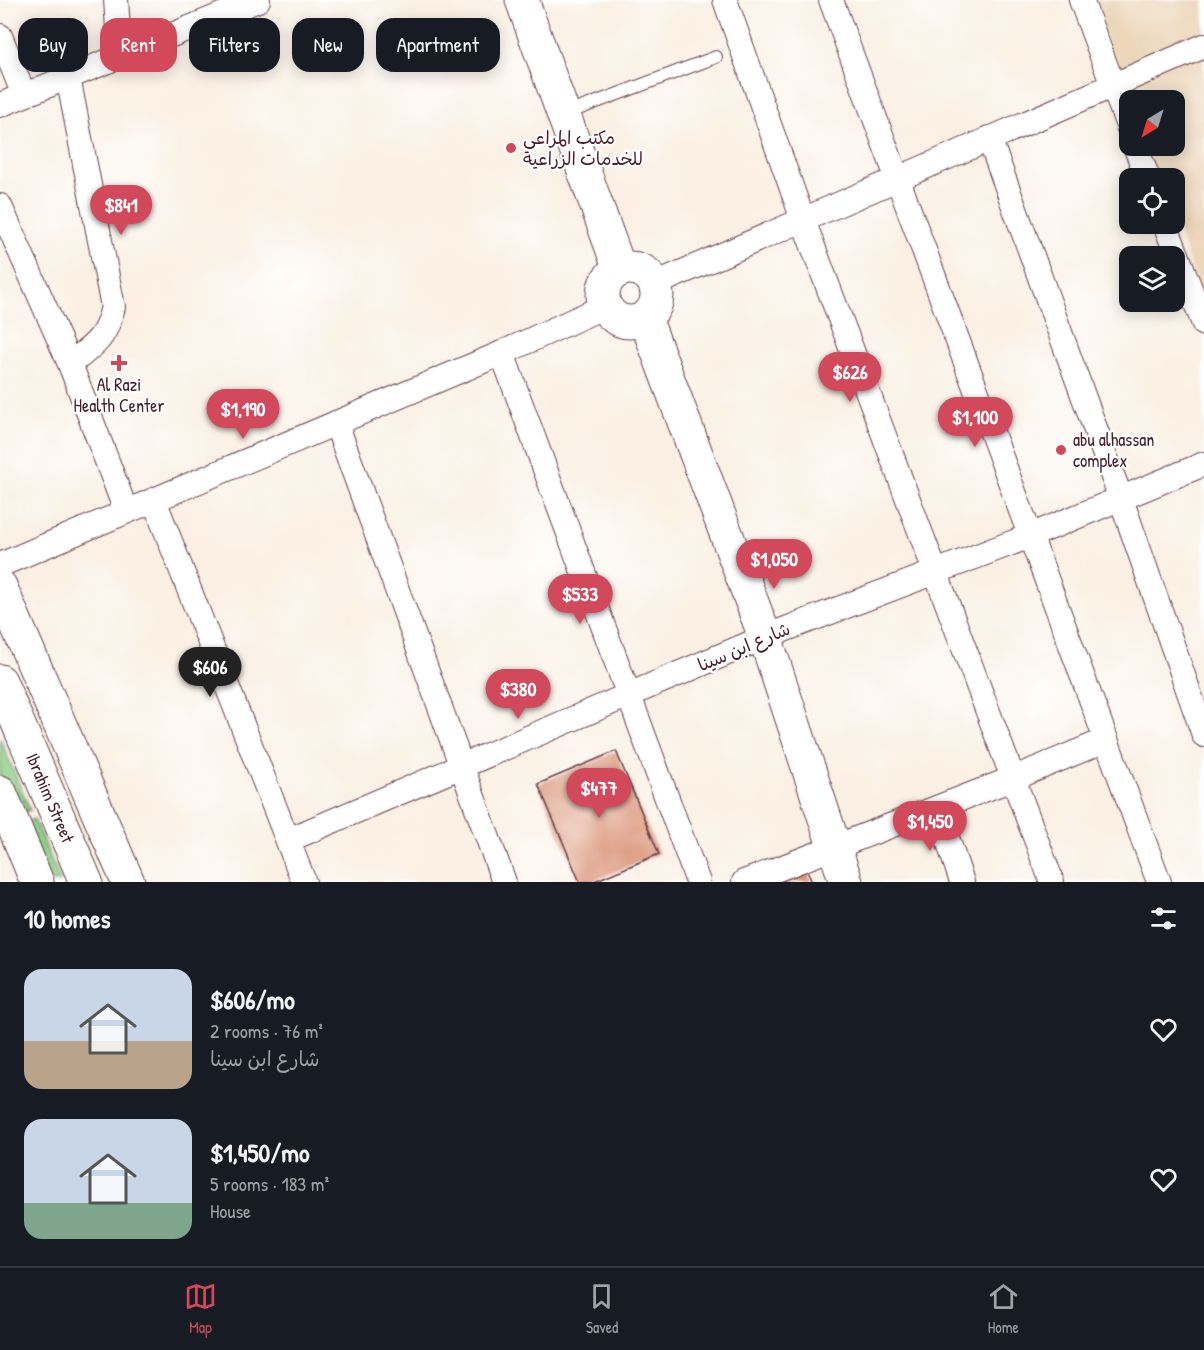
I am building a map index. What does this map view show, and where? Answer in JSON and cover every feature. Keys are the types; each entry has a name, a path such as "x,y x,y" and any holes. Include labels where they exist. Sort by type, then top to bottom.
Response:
{"street":[{"path":"116,0 117,18"},
{"path":"177,33 258,0"},
{"path":"522,0 620,270"},
{"path":"725,0 803,220 1052,882"},
{"path":"831,0 1159,882"},
{"path":"1081,0 1119,103"},
{"path":"0,36 24,95"},
{"path":"655,284 1204,46"},
{"path":"0,105 100,64"},
{"path":"68,77 113,307 109,325 101,339 70,364"},
{"path":"989,138 1204,735"},
{"path":"0,206 70,364 126,511"},
{"path":"1169,234 1204,324"},
{"path":"639,269 655,284 656,304 645,318 634,322 622,321 611,315 605,306 603,293 607,281 620,270 639,269"},
{"path":"0,565 502,353 605,306"},
{"path":"645,318 765,637 846,882"},
{"path":"502,353 698,882"},
{"path":"336,423 504,882"},
{"name":"شارع ابن سينا","path":"288,840 765,637 1030,536 1204,464"},
{"path":"154,500 304,882"},
{"path":"0,586 128,882"},
{"name":"Ibrahim Street","path":"0,681 85,878"},
{"path":"744,882 1012,780 1106,740"},
{"path":"0,792 37,882"},
{"path":"937,808 962,882"}],"lane":[{"path":"564,114 716,57"}],"shaded area":[{"path":"1090,0 1204,0 1204,301 1179,234 1185,234 1185,168 1153,168 1149,156 1185,156 1185,90 1126,90"}],"green space":[{"path":"0,738 30,810 17,815 0,776"},
{"path":"34,819 61,882 46,882 21,824"}],"building":[{"path":"616,751 659,854 592,882 580,882 538,784"},
{"path":"807,871 812,882 779,882"}],"place":[{"name":"مكتب المراعي للخدمات الزراعية","path":"511,148"},
{"name":"Al Razi Health Center","path":"119,363"},
{"name":"abu alhassan complex","path":"1061,450"}]}
